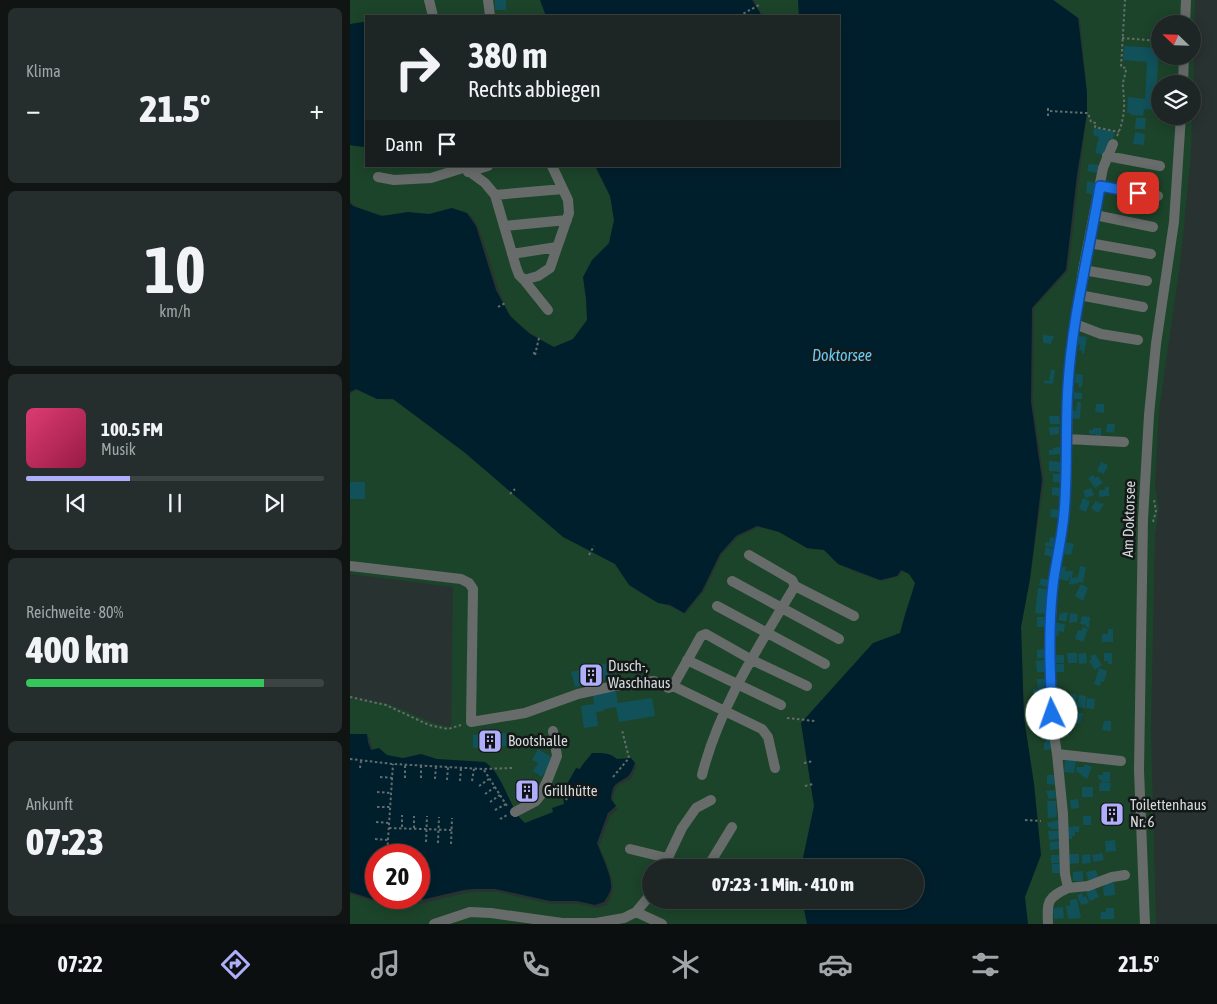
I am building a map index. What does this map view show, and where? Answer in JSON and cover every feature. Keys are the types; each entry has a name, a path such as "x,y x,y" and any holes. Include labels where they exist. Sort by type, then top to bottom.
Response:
{"street":[{"path":"429,0 433,15"},
{"path":"488,0 490,15"},
{"path":"1185,15 1186,0"},
{"name":"Am Doktorsee","path":"1145,924 1139,770 1143,519 1148,415 1156,344 1174,222 1180,159 1181,125"},
{"path":"1068,888 1065,874 1062,814 1052,714 1050,637 1053,584 1063,526 1066,487 1068,384 1075,324 1083,270 1105,162 1113,144"},
{"path":"1107,156 1160,166"},
{"path":"378,177 394,180 431,178 464,169 480,167"},
{"path":"524,280 538,276 550,268 569,213 568,200 552,167"},
{"path":"464,169 485,184 494,195 519,275 548,310"},
{"path":"1100,186 1158,196"},
{"path":"494,195 563,189"},
{"path":"1095,215 1153,227"},
{"path":"504,226 567,220"},
{"path":"1089,243 1151,254"},
{"path":"512,254 557,247"},
{"path":"1083,270 1147,281"},
{"path":"1079,295 1143,306"},
{"path":"1075,324 1102,334 1138,340"},
{"path":"1067,439 1124,442"},
{"path":"749,555 792,580 795,586 854,616"},
{"path":"350,566 461,579 469,583 473,589 472,722 525,713 578,694 614,686 654,681"},
{"path":"732,581 839,639"},
{"path":"702,775 709,747 725,710 766,634 795,586"},
{"path":"717,606 825,664"},
{"path":"775,768 768,737 762,729 725,710 670,687 702,636 706,634 752,660 806,686"},
{"path":"687,660 781,705"},
{"path":"515,812 536,801 548,779 557,756 553,730"},
{"path":"1057,754 1121,761"},
{"path":"667,859 682,828 696,808 711,800"},
{"path":"712,859 732,827"},
{"path":"630,849 655,859"},
{"path":"1048,924 1047,907 1053,895 1068,888 1088,886 1112,877 1125,875"},
{"path":"434,924 470,912 491,912 562,923 596,923 624,918 636,912 642,905"},
{"path":"636,912 662,924"}],"path":[{"path":"1113,144 1124,119 1125,94 1122,87 1126,68 1121,67 1125,0"},
{"path":"741,15 759,5"},
{"path":"1122,38 1151,40"},
{"path":"1048,116 1048,107 1048,111 1058,112 1067,112 1077,113 1087,113 1091,122 1096,124 1095,127 1119,132"},
{"path":"498,307 505,303"},
{"path":"535,354 539,338"},
{"path":"510,494 515,489"},
{"path":"1152,530 1156,511 1154,496"},
{"path":"588,555 594,546"},
{"path":"350,697 386,705 429,725 448,728 472,722"},
{"path":"787,718 815,721"},
{"path":"613,777 629,758 622,730"},
{"path":"350,759 393,764 483,769 512,768"},
{"path":"360,768 361,761"},
{"path":"804,763 813,761"},
{"path":"388,844 393,764"},
{"path":"405,764 405,778"},
{"path":"421,765 421,778"},
{"path":"435,779 436,766"},
{"path":"447,780 448,767"},
{"path":"460,781 461,768"},
{"path":"472,781 474,769"},
{"path":"483,769 511,812 500,819"},
{"path":"380,777 394,778"},
{"path":"479,786 490,779"},
{"path":"805,786 813,784"},
{"path":"549,786 568,795"},
{"path":"485,794 495,787"},
{"path":"566,800 570,791"},
{"path":"377,792 391,793"},
{"path":"490,802 500,795"},
{"path":"495,810 506,804"},
{"path":"377,806 390,807"},
{"path":"402,815 402,828"},
{"path":"414,816 414,828"},
{"path":"426,842 427,816"},
{"path":"438,843 439,817"},
{"path":"451,844 452,818"},
{"path":"1025,820 1041,821"},
{"path":"376,822 390,823"},
{"path":"389,828 452,830"},
{"path":"375,838 388,840"}],"green space":[{"path":"350,0 542,0 548,15 365,15 365,23 350,25"},
{"path":"754,0 798,0 799,15 762,15"},
{"path":"1054,0 1195,0 1195,15 1151,15 1151,65 1194,65 1193,75 1151,75 1151,125 1192,125 1191,153 1181,257 1159,411 1155,486 1159,510 1155,534 1151,730 1156,924 1028,924 1024,897 1041,855 1034,784 1024,718 1021,626 1030,579 1044,481 1033,403 1034,308 1068,271 1087,113 1080,19"},
{"path":"350,145 365,147 365,167 597,167 612,197 616,220 589,321 575,339 556,348 527,331 512,317 506,307 479,230 467,213 449,210 421,215 388,216 366,211 350,201"},
{"path":"357,390 379,399 395,400 617,565 626,580 635,589 685,614 704,591 722,554 738,537 759,527 781,532 809,549 827,550 840,565 882,581 899,576 903,571 911,574 917,583 902,633 816,807 803,859 642,859 642,909 806,909 809,924 350,924 350,894 365,898 365,909 430,909 430,901 476,892 497,892 552,904 579,904 597,908 607,905 613,885 599,846 610,816 618,809 613,802 614,793 618,785 631,779 637,765 629,758 567,806 548,816 525,823 520,819 493,769 405,760 373,752 369,737 352,737 350,739 350,698 389,704 436,724 451,727 453,587 350,574 350,394"}],"water":[{"path":"540,0 752,0 761,15 546,15"},
{"name":"Doktorsee","path":"798,0 1053,0 1078,18 1087,93 1087,113 1077,175 1066,270 1032,308 1031,402 1042,480 1030,579 1021,627 1024,718 1034,784 1041,855 1025,897 1028,924 807,924 804,909 924,909 924,859 803,859 814,806 801,723 873,643 900,633 915,583 909,574 901,570 897,576 880,580 838,564 824,550 807,548 779,532 757,526 736,536 720,554 702,591 684,613 670,605 658,603 629,585 615,564 563,537 464,452 393,399 377,399 356,389 350,392 350,203 353,206 382,216 408,212 429,214 452,208 467,213 476,226 496,290 510,316 530,334 554,347 573,339 587,320 583,277 592,260 609,243 614,220 610,196 596,167 840,167 840,15 799,15"},
{"path":"365,23 365,146 363,147 350,145 350,24"},
{"path":"350,734 367,734 371,750 379,748 387,755 403,758 421,754 437,759 485,762 497,775 515,811 525,823 553,812 552,808 564,804 565,790 576,768 580,769 592,753 608,754 617,759 631,758 635,763 631,773 614,787 611,799 616,806 608,813 597,843 611,882 610,891 604,902 595,905 577,901 550,901 495,889 464,890 430,898 430,844 365,844 365,897 350,892"}],"building":[{"path":"495,0 506,0 506,10 495,10"},
{"path":"1124,46 1151,48 1151,65 1158,65 1157,75 1151,75 1151,110 1144,109 1143,116 1127,113 1128,97 1145,99 1147,62 1123,60"},
{"path":"1136,118 1146,118 1145,129 1135,129"},
{"path":"1094,128 1114,131 1113,140 1109,139 1106,155 1095,153 1099,137 1093,135"},
{"path":"1135,132 1145,134 1144,145 1133,144"},
{"path":"1089,164 1098,165 1097,173 1087,171"},
{"path":"1087,181 1096,183 1095,195 1086,193"},
{"path":"1043,335 1054,336 1051,344 1043,343"},
{"path":"1073,335 1087,337 1084,354 1082,350 1079,350 1080,345 1074,344"},
{"path":"1051,370 1055,370 1053,384 1044,383 1045,380 1049,381"},
{"path":"1076,374 1083,375 1082,387 1078,387 1079,383 1075,383"},
{"path":"1068,387 1074,388 1074,392 1082,393 1082,399 1074,399 1074,394 1068,393"},
{"path":"1077,402 1081,402 1080,419 1071,418 1071,410 1076,411"},
{"path":"1096,404 1104,404 1104,413 1095,412"},
{"path":"1049,416 1059,416 1060,424 1050,424"},
{"path":"1107,424 1115,424 1114,433 1106,432"},
{"path":"1049,427 1059,427 1059,434 1050,435"},
{"path":"1093,428 1101,428 1101,438 1096,438 1096,434 1089,434 1089,430 1093,430"},
{"path":"1060,447 1060,454 1049,455 1049,450"},
{"path":"1049,461 1062,462 1061,472 1049,471"},
{"path":"1101,462 1108,465 1104,474 1097,471"},
{"path":"1053,474 1061,474 1061,482 1053,482"},
{"path":"1093,475 1095,478 1098,476 1103,483 1095,488 1088,478"},
{"path":"350,482 365,482 365,499 350,499"},
{"path":"1052,487 1061,488 1060,496 1052,495"},
{"path":"1105,487 1109,487 1109,496 1099,497 1099,490 1105,490"},
{"path":"1091,488 1094,495 1086,498 1083,491"},
{"path":"1083,498 1090,501 1086,512 1079,509"},
{"path":"1096,501 1104,504 1098,513 1091,508"},
{"path":"1051,509 1059,510 1058,518 1050,517"},
{"path":"1050,537 1057,538 1054,548 1045,546 1045,542 1049,543"},
{"path":"1066,542 1074,544 1071,555 1063,554"},
{"path":"1046,547 1054,549 1052,557 1044,555"},
{"path":"1080,566 1086,567 1083,583 1069,584 1070,578 1078,577"},
{"path":"1062,567 1066,567 1065,571 1073,571 1072,578 1069,577 1068,581 1059,579"},
{"path":"1041,578 1049,580 1047,587 1039,585"},
{"path":"1081,584 1088,588 1083,601 1075,596"},
{"path":"1038,588 1048,589 1045,614 1035,613"},
{"path":"1063,612 1068,613 1066,622 1058,620 1060,613 1063,614"},
{"path":"1070,613 1078,614 1077,622 1069,623"},
{"path":"1082,616 1090,617 1089,628 1086,625 1080,624"},
{"path":"1037,617 1046,617 1045,627 1037,627"},
{"path":"1054,622 1065,624 1064,632 1059,631 1058,636 1052,634"},
{"path":"1083,627 1088,629 1083,642 1075,639 1078,630 1081,631"},
{"path":"1108,629 1113,629 1113,642 1102,642 1102,634 1108,634"},
{"path":"1045,649 1045,658 1037,658 1037,650"},
{"path":"1067,653 1077,653 1077,663 1068,663"},
{"path":"1086,653 1087,663 1079,664 1078,654"},
{"path":"1104,653 1112,653 1112,664 1104,661"},
{"path":"1095,654 1102,665 1095,670 1089,661 1092,659 1090,656"},
{"path":"1055,655 1064,655 1064,663 1055,663"},
{"path":"1045,660 1045,672 1037,672 1036,661"},
{"name":"Dusch-, Waschhaus","path":"607,663 611,678 575,687 571,672"},
{"path":"1053,664 1064,664 1064,672 1053,672"},
{"path":"1099,668 1107,671 1104,682 1101,681 1100,686 1094,684"},
{"path":"1037,679 1047,679 1045,697 1036,697 1036,693 1033,694 1033,689 1038,689"},
{"path":"616,691 618,703 652,698 655,716 619,722 616,707 604,709 604,711 596,712 598,726 584,728 581,706 594,704 593,694"},
{"path":"1071,693 1077,695 1074,708 1068,706"},
{"path":"1079,695 1086,696 1085,708 1076,707"},
{"path":"1087,698 1095,699 1094,709 1086,708"},
{"path":"1075,712 1083,713 1080,724 1072,721"},
{"path":"1104,721 1111,721 1111,731 1102,730"},
{"path":"1051,730 1053,749 1044,750 1046,738 1042,739 1041,731"},
{"name":"Bootshalle","path":"506,733 507,746 473,748 473,735"},
{"path":"538,749 553,758 542,777 533,771 538,763 532,760"},
{"path":"1065,759 1076,761 1074,773 1064,772"},
{"path":"1085,764 1092,767 1087,779 1076,771 1077,767 1084,767"},
{"path":"1103,772 1110,772 1110,782 1099,780 1098,775 1103,775"},
{"path":"1047,775 1055,775 1055,785 1047,784"},
{"path":"1100,782 1111,783 1110,791 1099,791"},
{"path":"1082,787 1093,787 1093,797 1082,797"},
{"path":"1055,790 1056,798 1049,799 1046,791"},
{"path":"1078,799 1079,808 1071,809 1070,800"},
{"path":"1047,801 1056,801 1057,817 1048,818"},
{"name":"Toilettenhaus Nr. 6","path":"1119,804 1119,823 1105,824 1104,805"},
{"path":"1083,816 1091,816 1091,825 1083,825"},
{"path":"1058,820 1059,829 1048,827 1047,823"},
{"path":"1079,826 1079,832 1075,832 1075,836 1072,836 1072,839 1067,839 1067,827"},
{"path":"1048,831 1059,831 1060,839 1049,840"},
{"path":"1115,840 1116,851 1106,852 1105,841"},
{"path":"1059,841 1060,849 1050,850 1050,842"},
{"path":"1102,853 1104,860 1094,862 1092,855"},
{"path":"1069,854 1079,854 1079,863 1069,864"},
{"path":"1090,854 1091,863 1082,864 1082,855"},
{"path":"1051,855 1060,855 1060,863 1051,863"},
{"path":"1052,864 1061,864 1062,873 1052,873"},
{"path":"1096,870 1098,877 1088,880 1086,872"},
{"path":"1083,871 1083,881 1073,881 1073,872"},
{"path":"1114,882 1115,895 1104,896 1103,887 1105,887 1105,883"},
{"path":"1094,886 1099,897 1090,901 1085,890"},
{"path":"1082,893 1083,897 1086,896 1089,903 1081,905 1077,895"},
{"path":"1077,899 1081,918 1068,919 1066,906 1070,906 1070,900"},
{"path":"1063,907 1064,918 1054,919 1053,908"},
{"path":"1106,908 1114,908 1114,919 1100,919 1101,912 1106,912"}],"place":[{"name":"Dusch-, Waschhaus","path":"591,675"},
{"name":"Bootshalle","path":"490,741"},
{"name":"Grillhütte","path":"527,791"},
{"name":"Toilettenhaus Nr. 6","path":"1112,814"}],"route":[{"path":"1052,714 1050,637 1053,584 1063,526 1066,487 1068,384 1083,270 1100,186 1138,193"}]}
